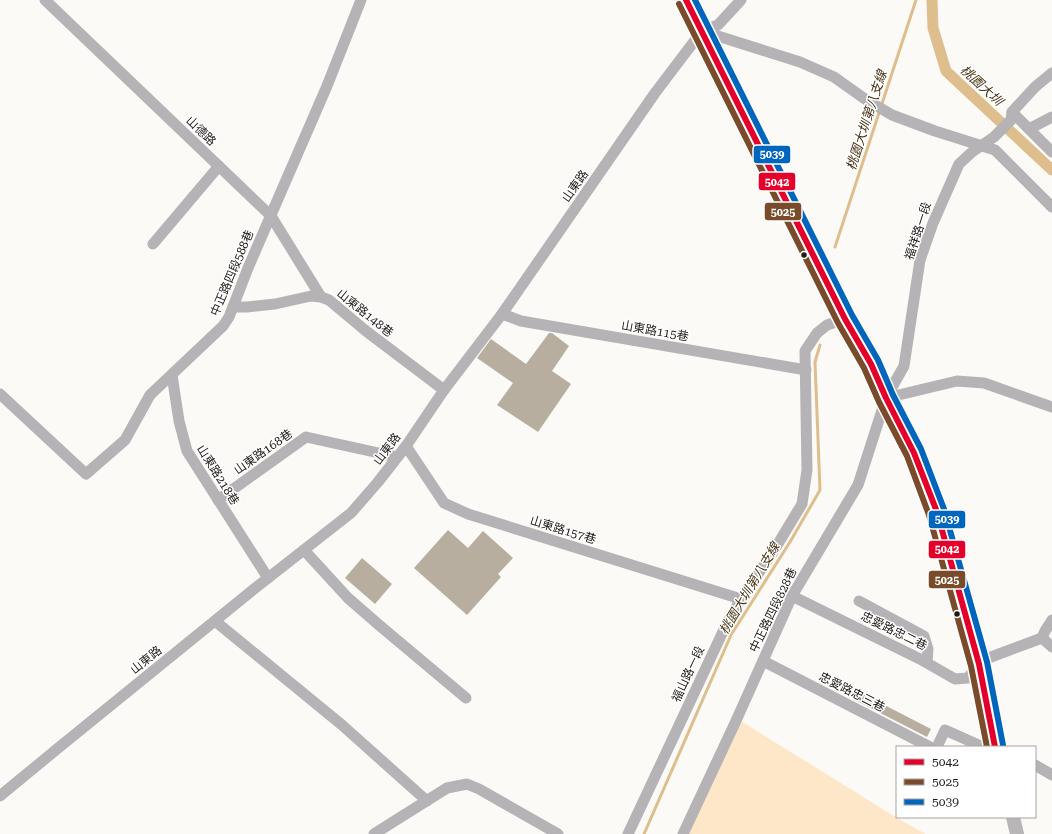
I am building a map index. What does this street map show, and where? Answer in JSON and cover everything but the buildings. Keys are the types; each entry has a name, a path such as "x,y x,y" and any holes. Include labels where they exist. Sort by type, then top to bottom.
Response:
{"main road":[{"path":"686,0 845,319 871,364 886,398 914,453 937,512 979,664 995,746"},
{"path":"1013,818 1017,834"}],"street":[{"name":"山德路","path":"45,0 271,216 321,297"},
{"name":"中正路四段588巷","path":"0,394 86,474 125,440 150,396 223,326 233,307 327,86 361,0"},
{"path":"702,31 718,25 742,0"},
{"path":"702,31 800,62 834,76 870,102 892,115 935,131 995,150 1052,207"},
{"name":"山東路","path":"0,796 268,578 351,513 406,446 444,390 502,314 655,93 702,31"},
{"path":"1052,73 1034,87 1012,116 1029,129 1052,152"},
{"name":"福祥路一段","path":"886,398 904,366 920,260 933,223 958,164 972,152 994,137 1012,116"},
{"path":"1029,129 1052,117"},
{"path":"153,244 219,166"},
{"name":"山東路148巷","path":"233,307 275,304 311,296 329,300 366,332 444,390"},
{"name":"山東路115巷","path":"502,314 521,321 806,370"},
{"name":"福山路一段","path":"628,834 723,630 741,599 802,504 808,470 805,351 817,333 827,325 845,319"},
{"name":"山東路218巷","path":"172,375 179,421 187,451 268,578"},
{"path":"886,398 957,381 984,383 1052,407"},
{"name":"中正路四段828巷","path":"683,834 792,596 858,485 886,398"},
{"name":"山東路168巷","path":"218,500 306,437 397,457"},
{"name":"山東路157巷","path":"406,446 444,503 468,514 741,599"},
{"path":"304,550 348,598 466,698"},
{"name":"忠愛路忠二巷","path":"792,596 927,662 955,678 968,678 979,664"},
{"path":"859,601 924,636 928,649 927,662"},
{"path":"1042,638 1052,620"},
{"path":"215,621 342,725 427,801"},
{"path":"979,664 991,657 1042,638"},
{"path":"1042,638 1052,647"},
{"name":"忠愛路忠三巷","path":"763,661 928,746"},
{"path":"937,746 945,730 981,746"},
{"path":"1036,766 1052,775"},
{"path":"374,834 447,788 467,784 558,834"}],"shaded area":[{"path":"736,718 896,818 926,834 683,834"}],"waterway":[{"name":"桃園大圳第八支線","path":"835,247 916,0"},
{"name":"桃園大圳","path":"932,0 933,28 946,71 1052,170"},
{"name":"桃園大圳第八支線","path":"644,834 731,635 790,542 820,490 815,362 820,345"}],"transit line":[{"name":"5042","path":"686,0 845,319 871,364 886,398 914,453 937,512 979,664 995,746"},
{"name":"5039","path":"695,0 852,315 878,360 893,395 921,449 944,509 987,662 1003,745"},
{"name":"5025","path":"679,4 838,323 864,368 879,402 907,456 929,515 971,666 987,746"}]}
